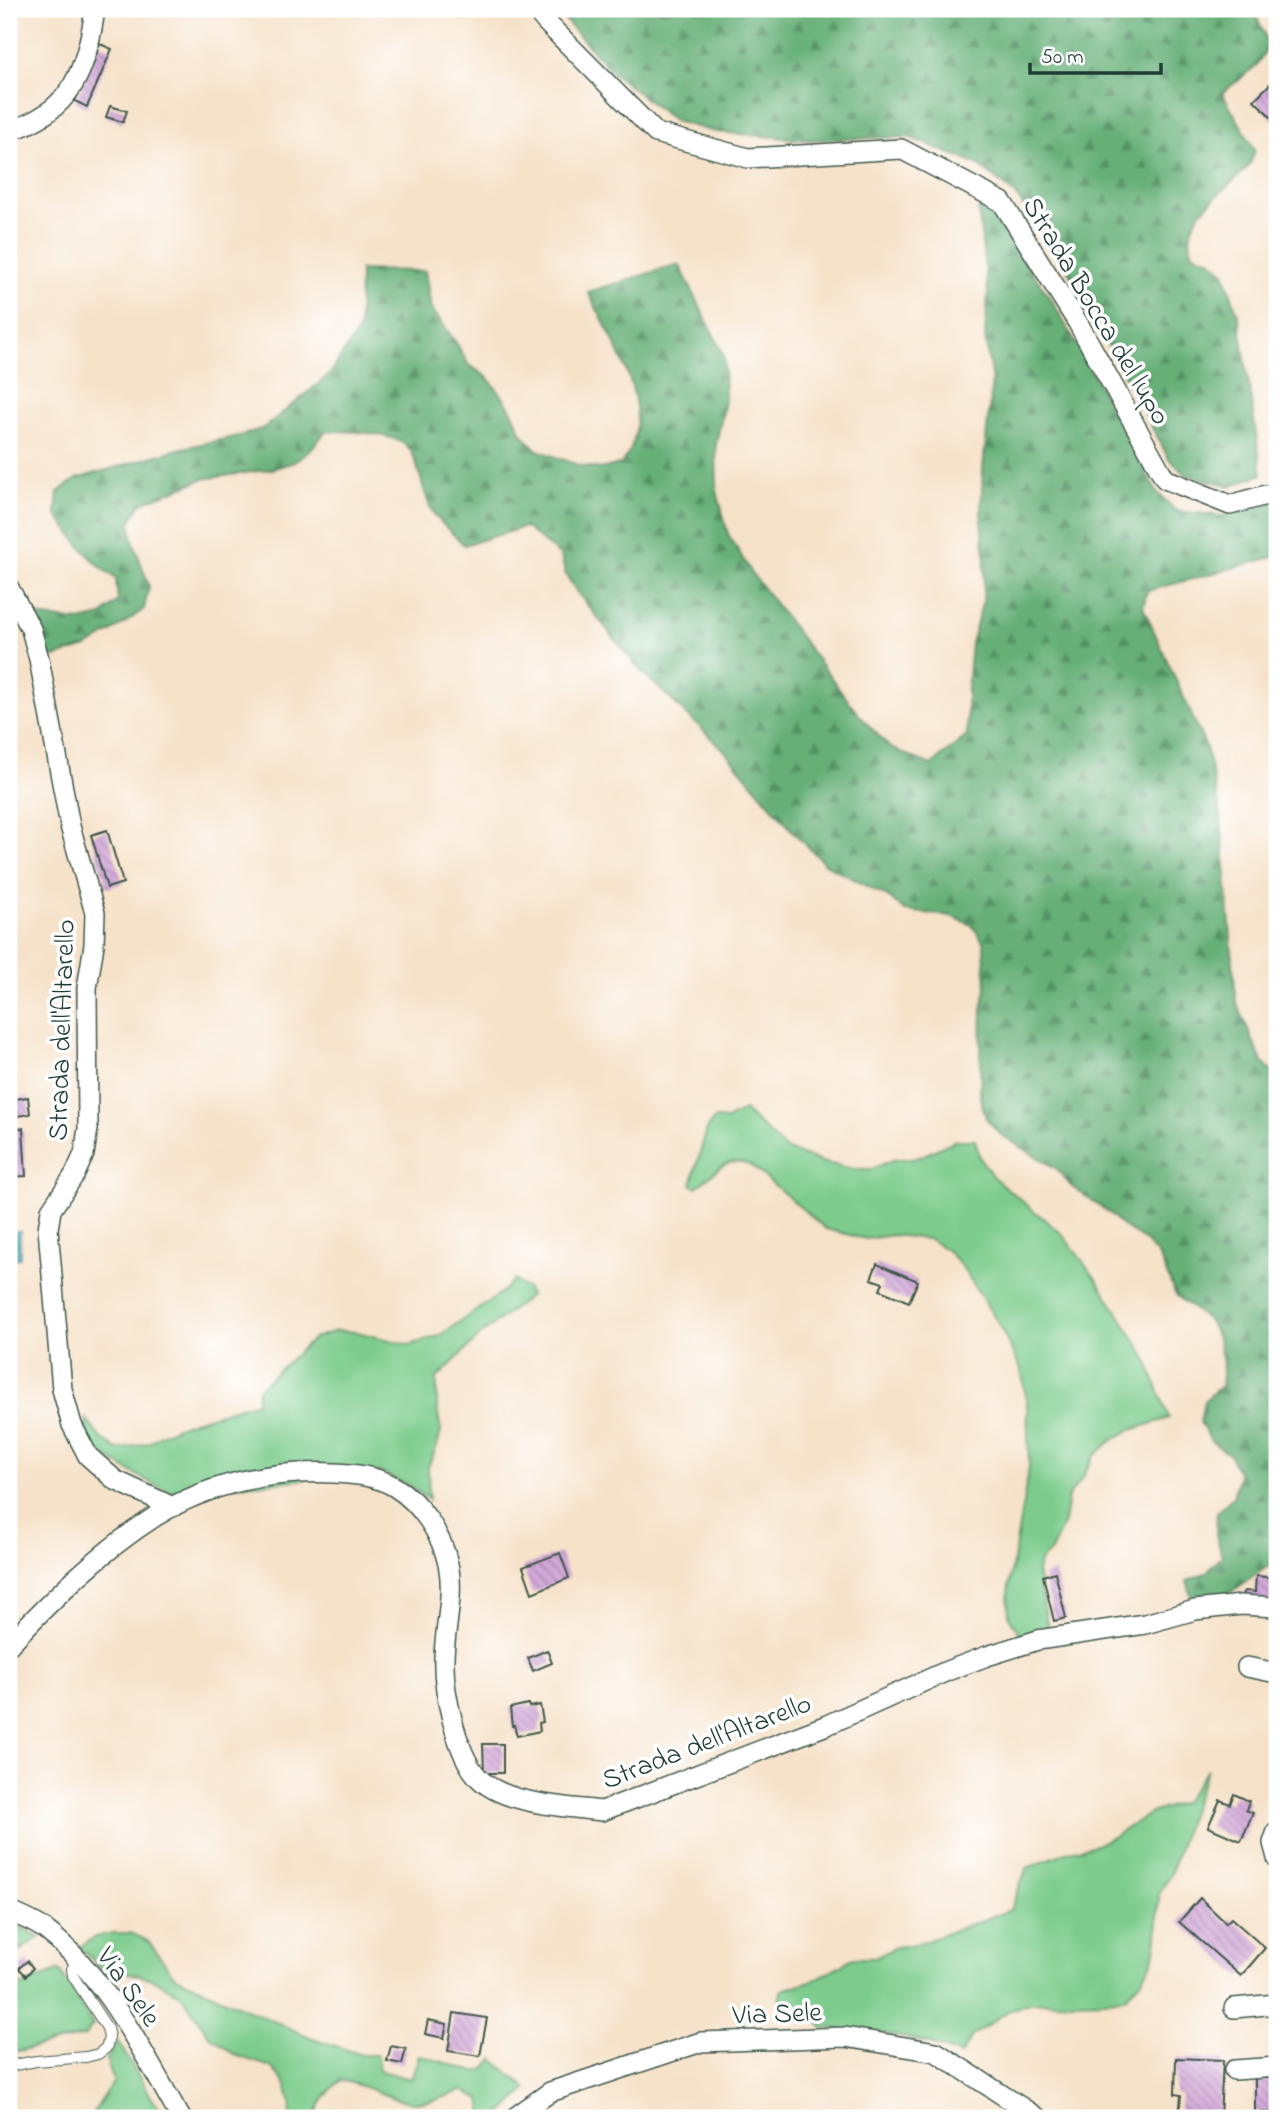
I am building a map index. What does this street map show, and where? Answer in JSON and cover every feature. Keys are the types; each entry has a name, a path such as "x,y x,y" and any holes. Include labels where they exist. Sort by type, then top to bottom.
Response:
{"street":[{"path":"9,131 54,108 77,81 92,33 95,9"},
{"name":"Strada Bocca del lupo","path":"535,9 656,133 748,158 901,149 1002,202 1078,323 1165,479 1230,505 1277,492"},
{"name":"Strada dell'Altarello","path":"9,588 31,629 39,659 70,827 95,913 94,945 87,988 88,1129 84,1154 75,1174 51,1210 48,1229 62,1389 72,1426 88,1456 115,1480 173,1507"},
{"name":"Strada dell'Altarello","path":"9,1645 40,1612 102,1555 173,1507 233,1483 278,1474 362,1475 395,1487 419,1508 439,1537 449,1565 444,1660 448,1702 460,1742 474,1774 486,1785 511,1796 564,1807 602,1811 827,1725 957,1667 1038,1640 1145,1624 1195,1610 1241,1605 1277,1608"},
{"path":"1247,1667 1277,1673"},
{"path":"1277,1831 1273,1843 1277,1858"},
{"name":"Via Sele","path":"9,1911 45,1928 78,1958 110,1997 181,2118"},
{"path":"1234,2008 1277,2004"},
{"name":"Via Sele","path":"514,2118 550,2092 701,2042 845,2037 936,2052 1038,2118"},
{"path":"1234,2070 1277,2067"}],"lane":[{"path":"9,2066 86,2057 98,2054 106,2048 109,2038 107,2028 73,1976 72,1969 78,1958"}],"green space":[{"path":"555,9 1248,9 1257,17 1269,45 1256,66 1222,93 1255,150 1249,165 1199,215 1190,240 1193,254 1211,260 1224,272 1239,318 1262,474 1230,486 1187,475 1169,459 1066,267 1015,194 977,164 908,137 809,140 716,132 674,121 613,73"},
{"path":"978,209 994,218 1053,302 1157,492 1176,511 1223,516 1277,500 1277,556 1147,591 1143,607 1206,747 1221,815 1236,1001 1262,1062 1277,1076 1277,1560 1231,1592 1194,1603 1187,1581 1207,1572 1222,1556 1216,1534 1217,1512 1233,1497 1239,1475 1230,1455 1211,1441 1200,1422 1204,1401 1221,1386 1223,1364 1219,1342 1210,1322 1176,1295 1159,1256 1144,1240 1071,1186 1057,1169 1000,1134 986,1118 980,1097 982,1010 986,988 984,943 972,925 951,916 905,911 888,897 825,864 796,835 725,751 639,669 576,591 565,573 561,556 525,527 464,545 431,509 409,448 382,436 326,431 311,449 294,462 272,469 203,479 141,503 130,523 134,544 149,586 144,609 125,623 87,647 50,658 34,616 80,621 101,616 118,601 116,579 90,557 56,514 58,492 76,479 178,449 264,428 329,375 359,329 360,270 425,271 431,308 468,364 487,377 501,394 522,434 537,450 578,465 600,469 621,464 632,445 636,407 625,366 588,292 679,264 724,356 725,401 716,445 717,491 728,534 751,572 860,716 890,748 931,765 967,736 971,643 983,601 985,556 981,513 992,381 985,337 988,293"},
{"path":"744,1110 785,1149 821,1162 853,1169 872,1169 893,1160 920,1157 956,1140 975,1140 980,1158 993,1177 1061,1233 1094,1276 1145,1355 1169,1418 1128,1431 1110,1442 1093,1457 1083,1477 1068,1497 1064,1523 1051,1551 1039,1563 1037,1572 1048,1627 1021,1636 1009,1617 1008,1592 1029,1467 1027,1402 1021,1369 997,1321 963,1268 948,1251 929,1239 893,1235 866,1239 826,1229 752,1166 742,1163 727,1164 696,1187 691,1184 707,1129 714,1119 727,1120"},
{"path":"514,1280 527,1289 530,1296 484,1332 437,1378 437,1409 441,1431 428,1467 429,1500 412,1487 380,1472 172,1492 115,1462 88,1438 86,1419 100,1437 117,1450 148,1443 187,1423 257,1402 258,1389 314,1338 336,1331 357,1332 410,1345 439,1336 500,1294"},
{"path":"1207,1769 1170,1875 1159,1894 1153,1961 1127,1996 1106,2001 1028,2003 1008,2011 972,2036 960,2055 909,2038 822,2028 818,2022 780,2002 782,1990 814,1980 853,1958 875,1958 896,1947 918,1944 1010,1910 1027,1868 1069,1851 1092,1846 1113,1837 1151,1813 1184,1802"},
{"path":"9,1921 40,1937 9,1958"},
{"path":"112,1933 131,1933 148,1941 174,1976 223,1999 310,2037 362,2055 378,2055 380,2071 411,2079 419,2055 475,2072 484,2070 493,2059 527,2089 497,2118 476,2118 483,2109 481,2099 462,2090 442,2098 412,2102 340,2080 321,2102 316,2118 289,2118 292,2104 285,2083 271,2067 235,2055 209,2035 182,1996 153,1979 126,1972 112,1979 79,1947 96,1937"},
{"path":"9,1958 15,1981 23,1986 59,1970 93,2025 85,2036 9,2053"},
{"path":"118,2042 164,2118 90,2118 114,2081 106,2059"}],"water":[{"path":"9,1231 20,1231 20,1258 9,1259"}],"building":[{"path":"100,44 112,49 87,107 75,101"},
{"path":"1277,77 1277,123 1254,100"},
{"path":"110,106 127,111 123,122 106,117"},
{"path":"107,830 123,883 107,888 91,835"},
{"path":"28,1097 30,1114 17,1116 15,1099"},
{"path":"23,1128 26,1176 9,1177 9,1129"},
{"path":"877,1264 918,1281 909,1302 880,1290 883,1283 871,1279"},
{"path":"560,1553 569,1578 532,1593 523,1567"},
{"path":"1055,1572 1066,1618 1054,1621 1043,1576"},
{"path":"1256,1576 1277,1578 1277,1601 1243,1601 1244,1591 1255,1592"},
{"path":"547,1650 552,1663 533,1671 528,1658"},
{"path":"528,1704 529,1707 540,1705 543,1722 539,1723 540,1731 517,1736 514,1725 512,1726 510,1708"},
{"path":"483,1744 503,1744 503,1773 484,1773"},
{"path":"1234,1794 1249,1801 1246,1810 1253,1813 1241,1841 1208,1827 1220,1800 1230,1804"},
{"path":"1200,1898 1226,1923 1231,1918 1265,1948 1241,1976 1179,1922"},
{"path":"27,1961 33,1968 26,1976 19,1968"},
{"path":"454,2013 487,2018 480,2056 448,2051"},
{"path":"428,2020 447,2024 444,2038 425,2034"},
{"path":"391,2046 406,2049 402,2064 387,2061"},
{"path":"1176,2058 1223,2060 1220,2118 1179,2118 1181,2095 1175,2094"},
{"path":"1255,2078 1277,2078 1277,2112 1255,2112"}]}
